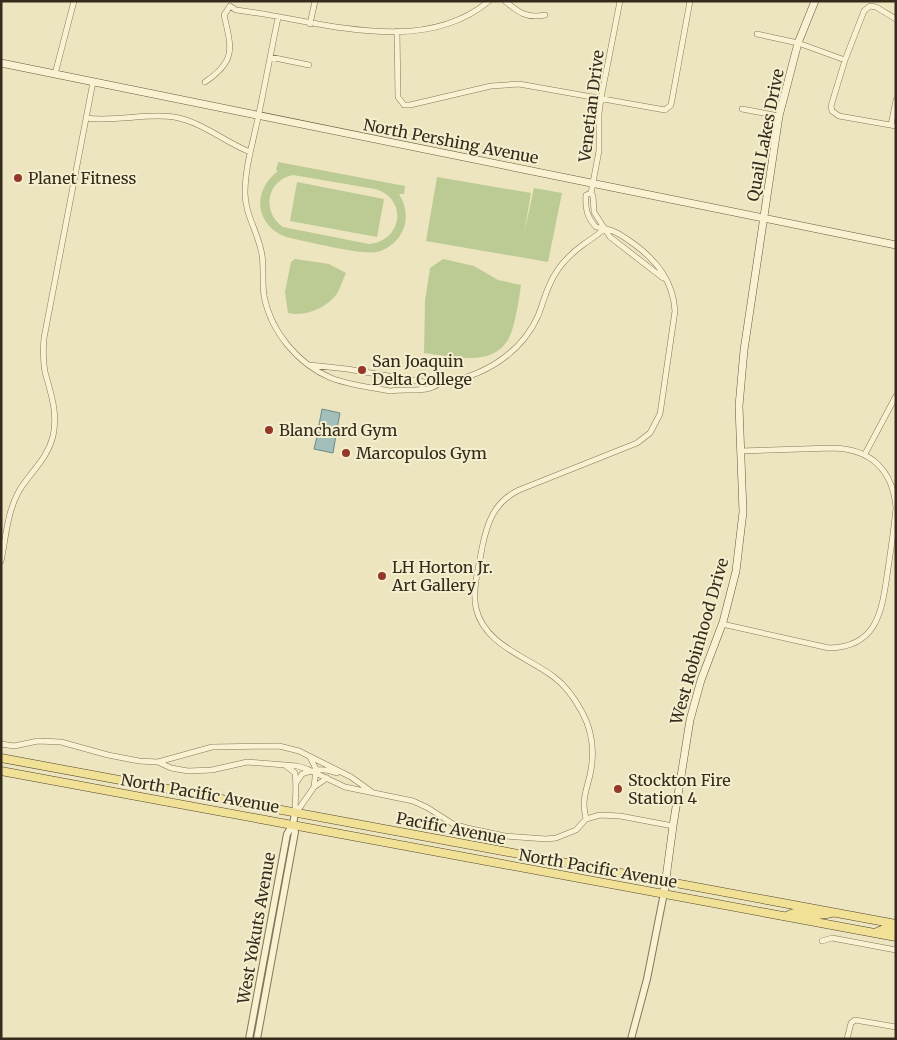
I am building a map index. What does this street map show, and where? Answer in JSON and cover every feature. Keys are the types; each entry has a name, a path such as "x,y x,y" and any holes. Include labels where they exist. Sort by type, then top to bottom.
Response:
{"main road":[{"name":"Quail Lakes Drive","path":"763,218 779,116 798,44 815,1"},
{"name":"North Pershing Avenue","path":"1,63 896,244"},
{"name":"West Robinhood Drive","path":"664,894 690,720 701,680 722,624 732,589 740,546 743,501 740,451 740,380 763,218"},
{"name":"Pacific Avenue","path":"1,758 896,924"},
{"name":"North Pacific Avenue","path":"1,771 896,936"},
{"path":"79,786 91,779 129,786 135,783"},
{"path":"786,916 796,911 823,916 834,912"},
{"path":"875,933 887,928 896,930"}],"street":[{"path":"55,74 74,1"},
{"path":"310,24 315,1"},
{"path":"205,82 226,65 229,58 228,31 224,15 230,4 236,10 310,24 343,29 397,31 444,26 468,16 489,1"},
{"path":"505,1 523,15 537,17 545,15"},
{"name":"Venetian Drive","path":"605,228 594,212 593,196 591,193 599,151 599,114 620,1"},
{"path":"397,31 398,97 404,105 500,85 519,84 663,110 670,108 690,1"},
{"path":"896,19 876,7 870,6 866,8 845,60 832,103 832,111 839,116 893,125 896,100"},
{"path":"278,18 250,152 245,198 260,242 267,309 283,340 293,352 309,365 332,378 391,391 426,390 440,383 469,376 489,368 513,350 525,337 534,322 555,273 571,254 605,228"},
{"path":"757,34 798,44 845,60"},
{"path":"270,57 309,65"},
{"path":"1,562 4,536 11,509 26,481 45,456 55,425 54,404 44,366 44,338 93,82"},
{"path":"742,109 779,116"},
{"path":"86,118 106,120 143,116 175,118 196,123 250,152"},
{"path":"605,228 610,237 666,280"},
{"path":"586,819 584,801 594,750 590,729 568,691 556,678 490,635 480,621 476,608 476,583 487,526 495,509 506,497 519,490 632,446 644,439 658,419 662,404 674,317 674,297 660,268 649,255 615,230 605,228"},
{"path":"309,365 440,383"},
{"path":"865,454 896,396"},
{"path":"722,624 829,648 845,647 863,638 872,629 881,612 896,508 894,494 886,473 865,454 840,448 740,451"},
{"path":"1,744 14,746 38,741 50,741 71,744 108,756 158,762 212,747 279,746 293,749 347,775 361,782 372,792"},
{"path":"310,757 314,771 314,787"},
{"path":"158,762 171,768 196,771 212,770 247,762 297,766 314,771 346,787 413,801 453,824 505,836 556,838 576,830 586,819 600,816 627,818 673,826"},
{"path":"286,766 295,773 295,813"},
{"path":"296,783 302,774 323,769 347,775"},
{"path":"295,813 314,787 327,778"},
{"name":"West Yokuts Avenue","path":"249,1039 287,834 293,824 295,813"},
{"name":"West Yokuts Avenue","path":"257,1039 295,833 293,824"},
{"name":"West Robinhood Drive","path":"631,1039 645,987 664,894"},
{"path":"822,941 832,938 896,950"},
{"path":"847,1039 851,1023 855,1020 896,1027"}],"green space":[{"path":"278,162 405,186 404,194 399,194 406,212 403,230 399,238 381,251 369,252 322,245 290,238 279,233 270,227 261,209 263,189 278,171 276,170","holes":["293,175 375,189 386,194 393,201 397,210 397,219 395,228 389,235 380,241 369,244 283,227 276,221 270,205 270,197 277,183"]},
{"path":"437,177 531,193 524,234 534,188 562,193 548,262 426,241"},
{"path":"297,182 384,199 377,237 290,221"},
{"path":"295,259 329,264 346,273 334,298 316,310 302,314 288,313 285,292 291,262"},
{"path":"443,259 474,266 498,280 521,285 513,327 507,341 499,350 477,358 450,357 424,353 425,301 430,268"}],"water":[{"path":"322,409 340,413 336,434 318,430"},
{"path":"318,432 336,435 333,453 314,449"}],"place":[{"name":"Planet Fitness","path":"18,178"},
{"name":"San Joaquin Delta College","path":"362,370"},
{"name":"Blanchard Gym","path":"269,430"},
{"name":"Marcopulos Gym","path":"346,453"},
{"name":"LH Horton Jr. Art Gallery","path":"382,576"},
{"name":"Stockton Fire Station 4","path":"618,789"}]}
